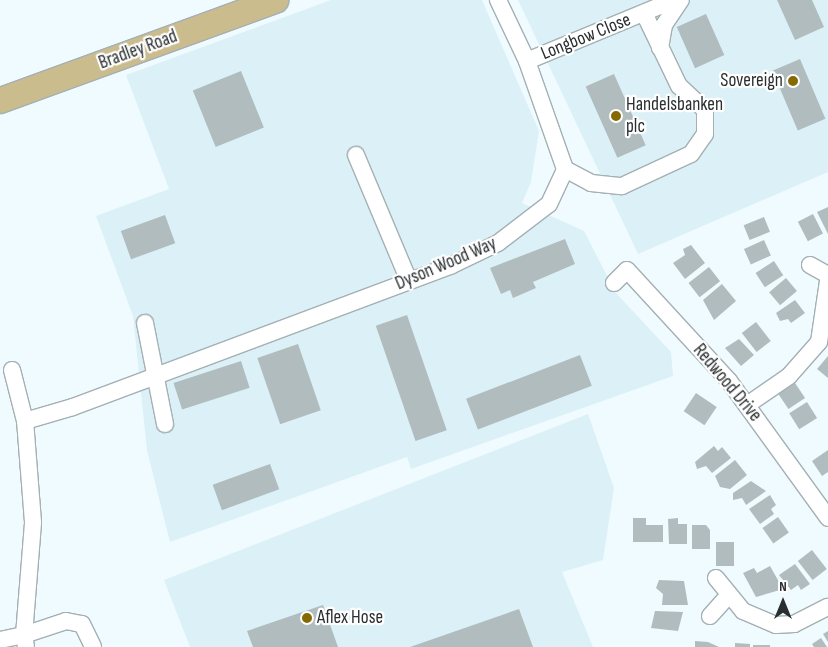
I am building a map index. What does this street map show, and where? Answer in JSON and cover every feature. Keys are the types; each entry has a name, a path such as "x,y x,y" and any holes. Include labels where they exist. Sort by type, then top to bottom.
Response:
{"main road":[{"name":"Bradley Road","path":"0,100 275,0"}],"street":[{"path":"498,0 527,61 565,169"},
{"name":"Longbow Close","path":"527,61 674,0"},
{"path":"660,48 664,25 681,0"},
{"name":"Longbow Close","path":"565,169 591,183 622,186 691,154 706,134 705,110 679,86 644,13"},
{"path":"356,155 409,282"},
{"name":"Dyson Wood Way","path":"26,421 156,377 409,282 498,243 549,204 565,169"},
{"path":"810,265 828,275"},
{"name":"Redwood Drive","path":"614,283 627,270 747,405 826,509"},
{"path":"747,405 789,376 819,342 828,281"},
{"path":"145,323 165,424"},
{"path":"12,370 26,421 33,522 25,641"},
{"path":"716,578 743,611 776,625 794,624 828,607"},
{"path":"710,616 729,594"},
{"path":"0,640 25,641 66,620 82,624 93,647"}],"shaded area":[{"path":"331,0 482,0 539,131 531,182 522,203 584,231 616,293 671,352 673,376 411,469 407,457 170,542 147,450 133,316 96,216 169,189 126,75"},
{"path":"518,0 828,0 828,172 638,254"},
{"path":"588,414 614,488 603,560 562,572 593,647 190,647 164,580"}],"building":[{"path":"777,0 812,0 824,27 795,40"},
{"path":"706,14 724,55 695,68 677,27"},
{"path":"800,59 825,119 798,131 772,71"},
{"path":"241,71 264,128 216,147 193,90"},
{"name":"Handelsbanken plc","path":"614,74 646,145 617,158 586,87"},
{"path":"828,207 828,234 817,212"},
{"path":"813,214 823,234 808,241 798,222"},
{"path":"165,215 175,243 131,259 121,231"},
{"path":"764,217 770,232 750,240 744,225"},
{"path":"565,239 575,264 533,282 536,288 513,298 510,290 501,294 490,268"},
{"path":"764,240 771,256 751,264 744,249"},
{"path":"691,245 705,263 685,279 673,263 685,255 683,249"},
{"path":"774,261 783,275 765,287 756,273"},
{"path":"709,267 720,281 700,297 689,283"},
{"path":"786,278 797,291 780,305 769,292"},
{"path":"722,284 736,301 714,320 703,300"},
{"path":"795,300 805,313 791,323 788,319 780,321 776,313"},
{"path":"407,315 447,430 416,441 376,326"},
{"path":"756,322 771,341 757,352 742,333"},
{"path":"739,339 754,355 741,366 725,348"},
{"path":"298,344 321,410 280,424 257,358"},
{"path":"580,355 592,386 478,430 466,399"},
{"path":"828,356 828,378 817,369"},
{"path":"241,361 250,388 182,410 173,383"},
{"path":"795,383 805,398 788,409 778,394"},
{"path":"696,393 717,407 704,425 684,411"},
{"path":"807,402 817,418 799,429 789,413"},
{"path":"714,446 718,451 722,447 731,458 712,473 706,466 697,469 695,462"},
{"path":"828,450 828,472 822,476 812,461"},
{"path":"735,460 747,475 730,489 720,487 715,476"},
{"path":"270,464 279,489 222,510 213,485"},
{"path":"751,481 766,491 746,505 742,498 733,500 733,493"},
{"path":"770,495 776,505 771,509 774,514 760,524 749,509"},
{"path":"778,517 789,533 773,543 762,528"},
{"path":"633,518 646,518 646,525 663,525 663,542 633,542"},
{"path":"678,518 678,524 687,524 687,544 669,544 668,519"},
{"path":"692,525 706,525 710,530 710,549 692,549"},
{"path":"716,542 734,542 734,566 716,566"},
{"path":"812,550 827,569 813,580 798,561"},
{"path":"795,564 810,584 801,590 798,585 791,590 779,575"},
{"path":"770,566 783,589 756,597 743,573 754,568 757,573"},
{"path":"659,580 684,581 688,605 662,605 663,594 656,588"},
{"name":"Aflex Hose","path":"323,605 338,647 253,647 247,631"},
{"name":"Aflex Hose","path":"519,609 533,647 410,647"},
{"path":"655,611 683,612 678,631 651,628"},
{"path":"828,631 828,642 823,634"},
{"path":"821,638 827,647 814,647 812,644"},
{"path":"695,641 708,642 719,647 695,647"},
{"path":"735,643 750,644 750,647 735,647"},
{"path":"753,645 770,645 770,647 753,647"}],"place":[{"name":"Sovereign","path":"793,81"},
{"name":"Handelsbanken plc","path":"616,116"},
{"name":"Aflex Hose","path":"307,618"}]}
